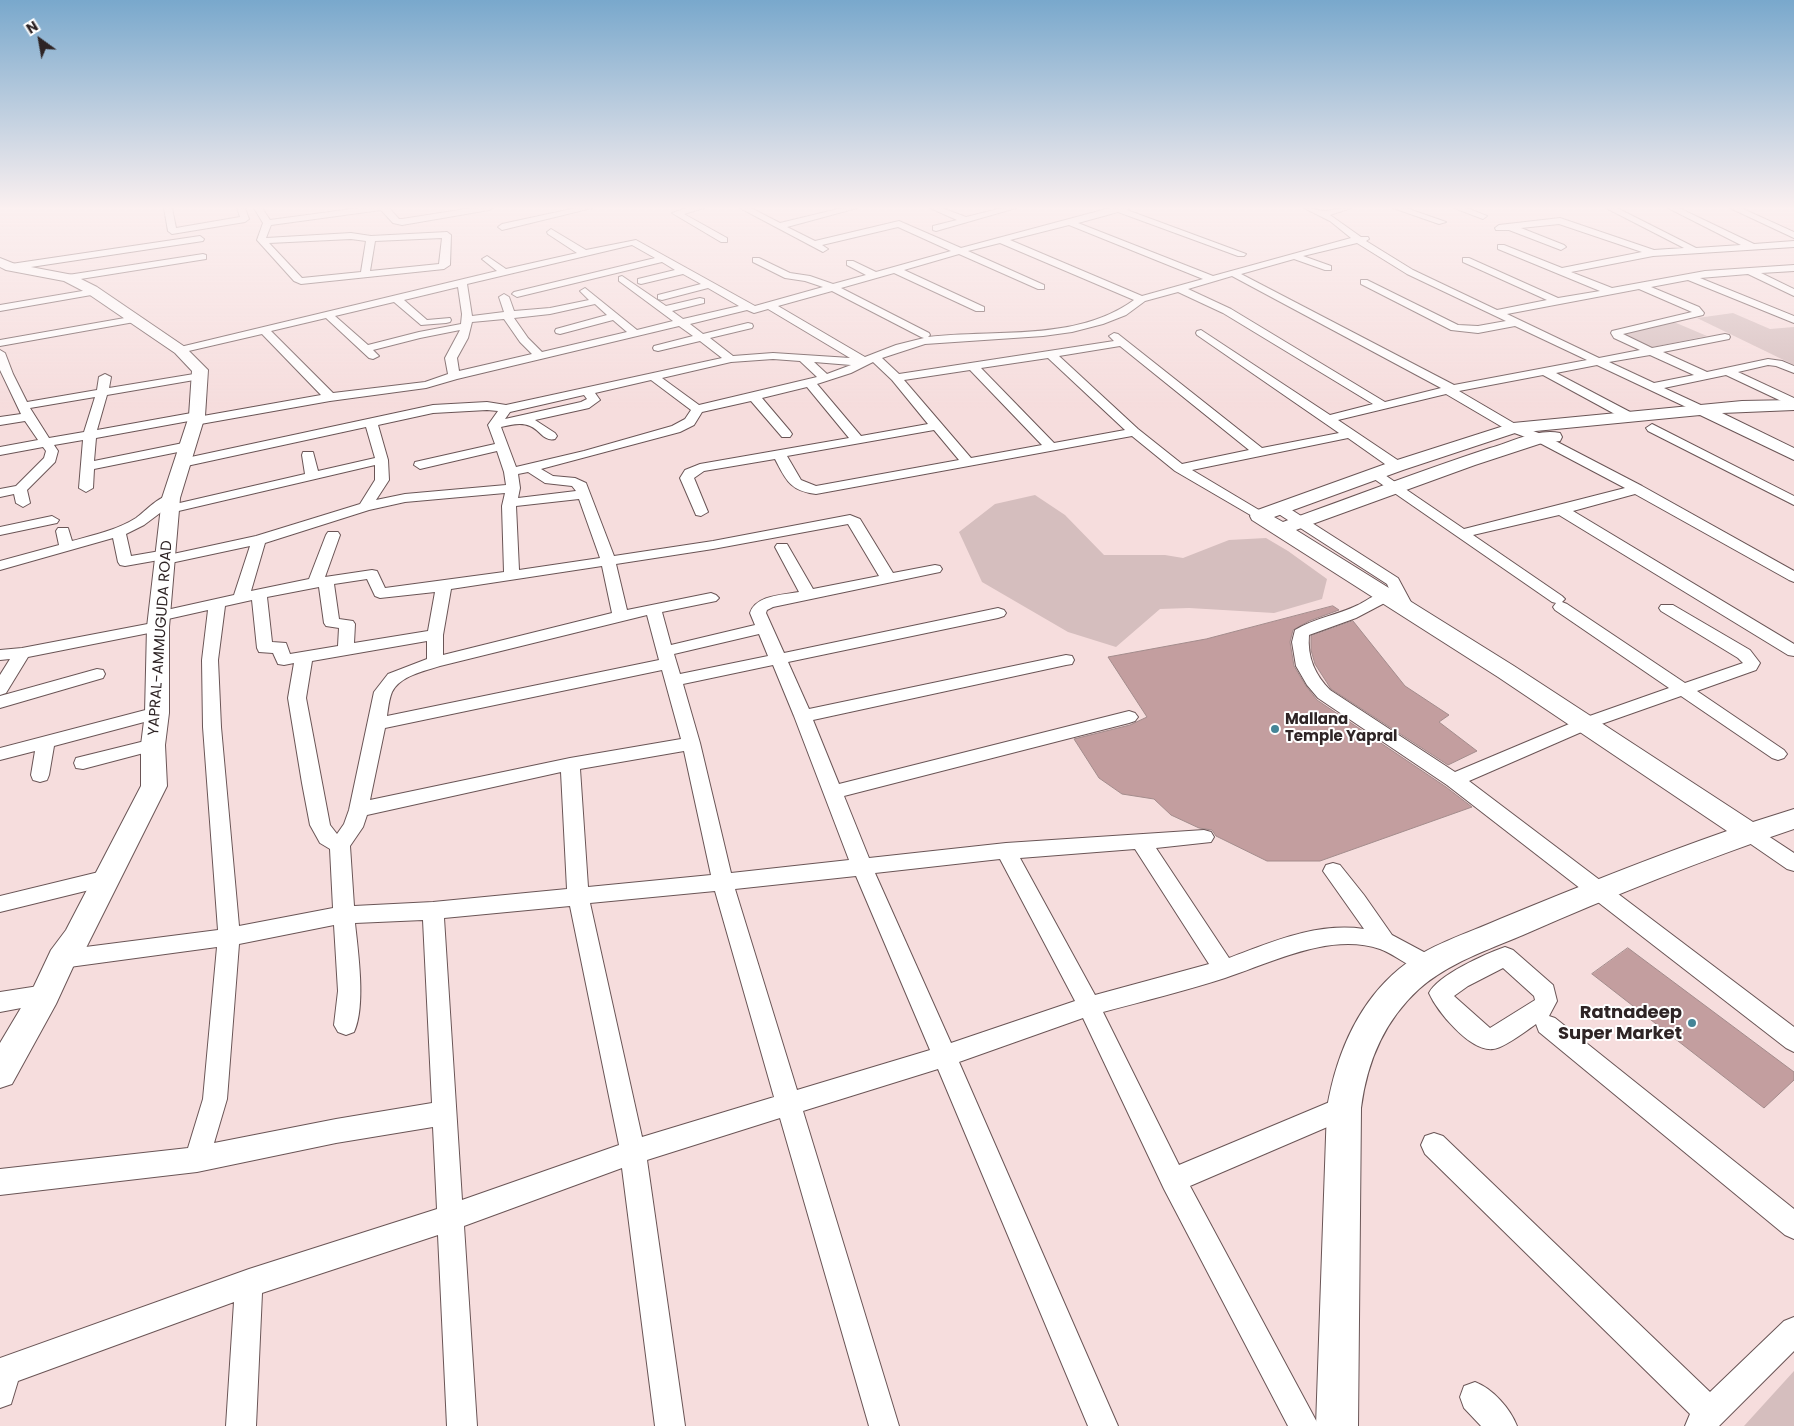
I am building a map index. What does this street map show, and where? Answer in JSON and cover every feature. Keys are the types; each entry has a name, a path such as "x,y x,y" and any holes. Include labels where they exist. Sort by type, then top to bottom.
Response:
{"street":[{"path":"0,422 26,412 102,393 200,376 200,370 180,350 94,292 68,278 52,275"},
{"path":"68,278 90,275"},
{"path":"292,275 301,281 365,275 416,281 462,282 493,275"},
{"path":"180,350 396,298 416,281 428,275"},
{"path":"542,307 520,293 597,275"},
{"path":"641,281 665,275"},
{"path":"690,275 754,310 874,275"},
{"path":"785,275 807,278 832,287 925,335"},
{"path":"904,275 980,310"},
{"path":"1013,275 1041,287"},
{"path":"1083,275 1141,299"},
{"path":"1201,275 1212,279"},
{"path":"654,377 697,409 810,383 853,369 869,360 916,343 932,340 1028,334 1098,323 1131,309 1141,299 1228,275"},
{"path":"1236,275 1450,390 1513,428 1540,438 1791,574"},
{"path":"1416,275 1499,312 1794,455"},
{"path":"1498,275 1556,301"},
{"path":"1571,275 1611,291"},
{"path":"1499,312 1709,275"},
{"path":"1757,275 1794,294"},
{"path":"1688,277 1794,320"},
{"path":"622,279 731,359"},
{"path":"454,376 451,358 462,342 468,321 462,282"},
{"path":"1364,282 1454,328 1476,329 1523,324"},
{"path":"562,283 573,292"},
{"path":"662,297 708,285"},
{"path":"1639,286 1696,309 1699,312 1616,333 1651,352 1704,376"},
{"path":"1179,288 1227,311 1384,406"},
{"path":"585,291 635,333"},
{"path":"0,308 94,292"},
{"path":"504,297 508,315 524,340 541,357"},
{"path":"396,298 425,323 468,321"},
{"path":"328,314 370,352 425,330 468,321 550,311 597,301"},
{"path":"663,310 700,301"},
{"path":"770,306 869,360 896,378 968,463"},
{"path":"87,466 185,455 371,423 429,397 454,376 480,372 679,322 747,307"},
{"path":"574,348 557,327 616,316"},
{"path":"0,344 136,320"},
{"path":"1098,323 1259,452"},
{"path":"658,348 748,326"},
{"path":"263,329 330,397"},
{"path":"1201,333 1397,466"},
{"path":"1328,418 1450,390 1725,337"},
{"path":"896,378 1122,343"},
{"path":"0,353 3,374 16,390 26,412 52,451 50,458 20,489 0,493"},
{"path":"1051,355 1134,432 1180,468 1280,519 1396,600 1587,723 1794,863"},
{"path":"0,450 90,434 330,397 429,397 506,409 731,359 773,356 869,360"},
{"path":"480,372 475,362 500,357"},
{"path":"803,358 825,378"},
{"path":"1654,387 1768,362 1778,363 1794,370"},
{"path":"974,366 1051,447"},
{"path":"1727,371 1794,410"},
{"path":"1546,372 1628,416"},
{"name":"YAPRAL-AMMUGUDA ROAD","path":"0,1073 46,995 62,959 76,939 154,786 153,745 157,713 159,622 170,503 196,419 200,376"},
{"path":"86,488 90,434 102,393 104,377"},
{"path":"810,383 858,440"},
{"path":"0,393 16,390"},
{"path":"494,425 592,403 594,400 588,392"},
{"path":"753,396 786,434"},
{"path":"1280,519 1374,474 1513,428 1628,416 1768,405 1794,410"},
{"path":"494,425 506,409"},
{"path":"511,472 676,429 686,425 693,419 697,409"},
{"path":"1280,519 1394,489 1540,438 1724,421 1794,410"},
{"path":"519,419 534,423 551,436"},
{"path":"365,507 382,480 382,460 371,423"},
{"path":"494,425 511,472 513,488 510,503 509,541 512,576"},
{"path":"701,512 687,478 690,473 700,468 937,426"},
{"path":"1652,428 1794,501"},
{"path":"779,454 797,486 811,490 1134,432"},
{"path":"1180,468 1351,434"},
{"path":"420,465 502,446"},
{"path":"308,455 312,476"},
{"path":"0,566 119,532 170,503 312,476 382,460"},
{"path":"531,468 550,480 575,482 581,486 608,560 620,616"},
{"path":"1374,474 1683,690 1778,754"},
{"path":"382,480 405,498"},
{"path":"119,532 125,562 166,557 260,540 365,507 405,498 513,488"},
{"path":"20,489 23,503"},
{"path":"1461,534 1561,510 1637,489"},
{"path":"510,503 584,494"},
{"path":"1561,510 1794,651"},
{"path":"0,654 22,653 159,622 241,597 321,582 372,574 380,593 444,586 714,545 850,519 855,522 888,578"},
{"path":"0,532 52,520"},
{"path":"64,530 67,548"},
{"path":"333,535 321,582 332,623 347,624 346,650"},
{"path":"241,597 260,540"},
{"path":"782,547 808,595"},
{"path":"935,569 768,603 760,607 758,613 803,716 862,867 946,1056 1103,1426"},
{"path":"435,662 435,635 444,586"},
{"path":"259,594 265,648 280,647 284,660 435,635"},
{"path":"346,1024 348,991 340,845 353,827 359,810 383,692 394,678 435,662 620,616 711,598"},
{"path":"1396,600 1311,626 1301,633 1300,641 1307,674 1324,694 1454,780 1794,1041"},
{"path":"197,1159 216,1099 220,1025 229,937 212,728 210,660 217,604"},
{"path":"1454,780 1587,723 1752,664 1744,654 1667,608"},
{"path":"654,610 690,743 723,882 884,1426"},
{"path":"376,724 668,665 778,659 998,613"},
{"path":"668,665 765,628"},
{"path":"0,689 22,653"},
{"path":"304,656 297,698 311,783 320,825 327,838 340,845"},
{"path":"803,716 1066,660"},
{"path":"0,702 98,674"},
{"path":"0,754 157,713"},
{"path":"833,792 1129,717"},
{"path":"40,775 44,743"},
{"path":"359,810 570,764 690,743"},
{"path":"83,763 153,745"},
{"path":"570,764 578,895 633,1152 670,1426"},
{"path":"1336,1426 1344,1108 1352,1069 1367,1032 1398,989 1442,967 1496,947 1599,890 1749,833 1794,819"},
{"path":"62,959 229,937 343,915 433,911 1006,851 1204,837"},
{"path":"1141,842 1224,969"},
{"path":"1006,851 1089,1006 1173,1180 1304,1426"},
{"path":"1332,871 1357,901 1384,941"},
{"path":"0,904 108,878"},
{"path":"433,911 452,1217 462,1426"},
{"path":"2,1379 249,1283 452,1217 633,1152 946,1056 1089,1006 1224,969 1295,944 1324,938 1351,936 1384,941 1442,967"},
{"path":"1442,967 1440,993 1444,1001 1480,1036 1492,1039 1542,1008 1546,1001 1545,992 1496,947"},
{"path":"0,1002 46,995"},
{"path":"1547,1025 1794,1226"},
{"path":"1173,1180 1344,1108"},
{"path":"0,1182 197,1159 336,1131 445,1113"},
{"path":"1434,1145 1705,1420 1794,1330"},
{"path":"241,1426 249,1283"},
{"path":"1475,1397 1502,1426"}],"shaded area":[{"path":"1733,313 1770,329 1794,327 1794,365 1697,318"},
{"path":"1674,322 1707,336 1648,348 1616,334"},
{"path":"1035,495 1065,515 1104,555 1165,555 1183,558 1229,540 1266,538 1327,579 1322,599 1274,613 1189,608 1160,609 1116,647 1068,632 982,582 959,532 995,504"},
{"path":"1794,1371 1794,1426 1744,1426"}],"building":[{"name":"Mallana Temple Yapral","path":"1333,606 1339,610 1309,621 1293,630 1290,642 1294,666 1306,686 1317,700 1446,787 1472,807 1320,861 1267,861 1216,836 1212,830 1199,828 1171,815 1154,799 1122,794 1099,778 1074,739 1130,725 1147,717 1108,657 1206,639"},
{"path":"1353,621 1405,686 1449,715 1439,722 1477,751 1448,765 1331,689 1315,664 1311,650 1311,636"},
{"name":"Ratnadeep Super Market","path":"1628,948 1794,1072 1794,1080 1764,1108 1592,974"}],"place":[{"name":"Mallana Temple Yapral","path":"1275,729"},
{"name":"Ratnadeep Super Market","path":"1692,1023"}]}
